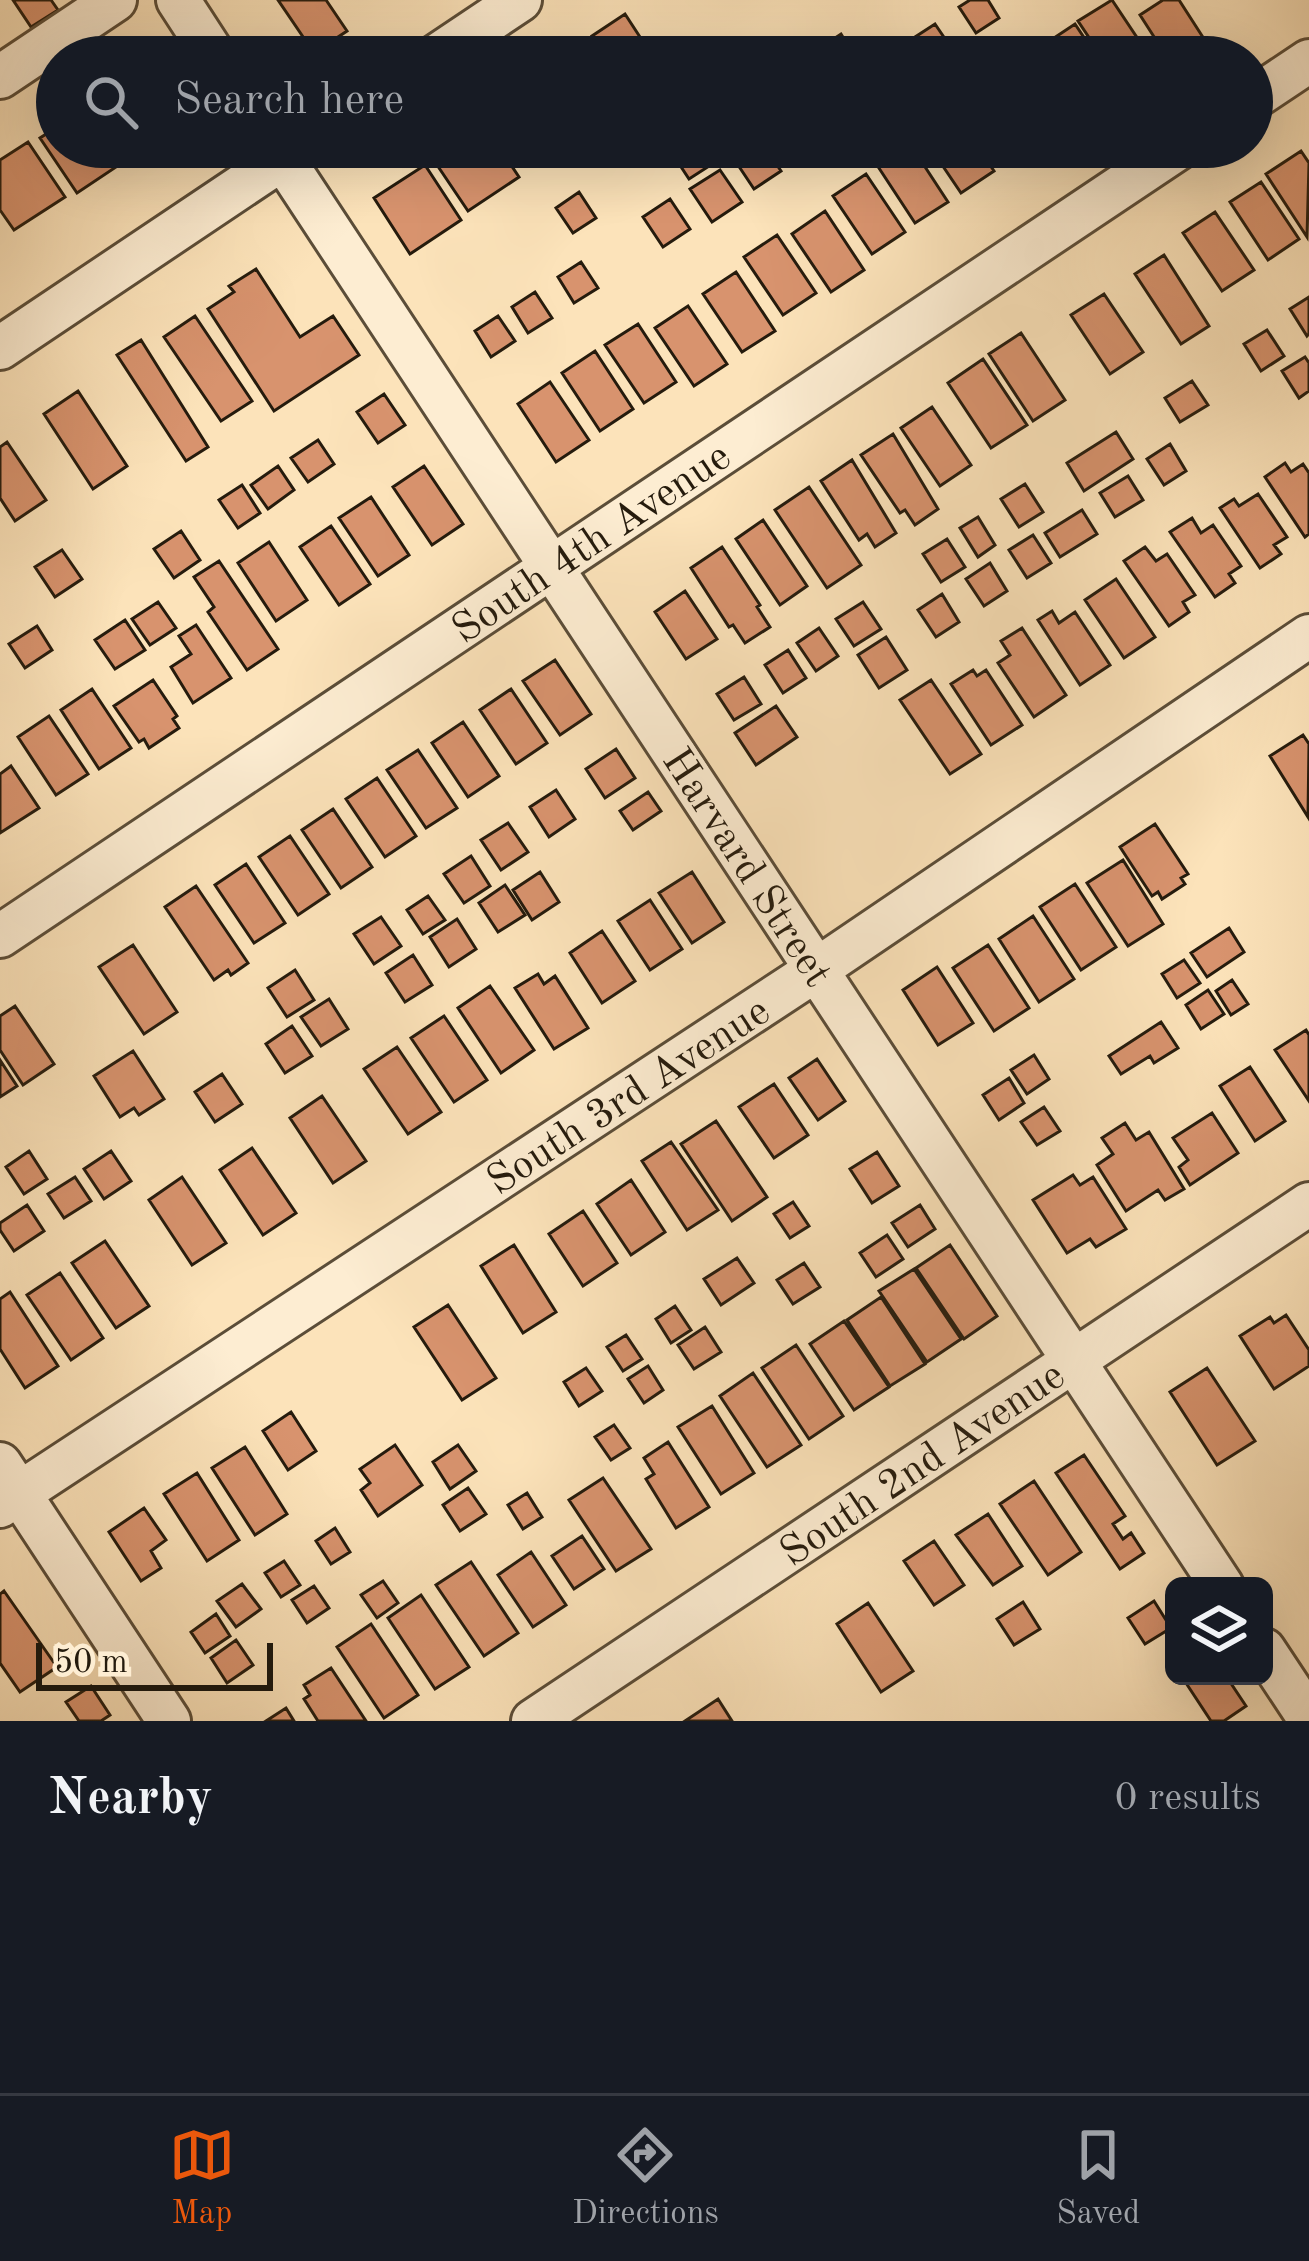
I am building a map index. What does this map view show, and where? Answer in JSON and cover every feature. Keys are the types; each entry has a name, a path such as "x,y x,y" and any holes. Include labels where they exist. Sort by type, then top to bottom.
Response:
{"street":[{"path":"62,36 116,0"},
{"path":"178,0 201,36"},
{"path":"466,36 520,0"},
{"path":"0,77 36,53"},
{"path":"1273,85 1309,61"},
{"path":"0,348 261,168"},
{"name":"Harvard Street","path":"297,168 551,567 1216,1577"},
{"name":"South 4th Avenue","path":"0,936 1149,168"},
{"name":"South 3rd Avenue","path":"6,1488 817,970 1309,636"},
{"name":"South 2nd Avenue","path":"533,1721 1309,1204"},
{"path":"6,1488 169,1721"},
{"path":"1273,1664 1309,1718"}],"building":[{"path":"13,0 51,0 58,10 31,27"},
{"path":"278,0 326,0 347,31 340,36 302,36"},
{"path":"970,0 988,0 999,18 976,33 959,7"},
{"path":"1112,0 1136,36 1088,36 1078,21"},
{"path":"1163,0 1179,0 1202,36 1154,36 1140,15"},
{"path":"625,14 639,36 592,36"},
{"path":"935,24 943,36 917,36"},
{"path":"1075,24 1083,36 1057,36"},
{"path":"28,142 36,154 36,168 45,168 65,197 14,230 0,210 0,160"},
{"path":"1301,151 1309,163 1307,237 1266,174"},
{"path":"60,168 114,168 77,193"},
{"path":"427,168 461,220 410,254 374,198"},
{"path":"439,168 513,168 519,177 468,211"},
{"path":"682,168 706,168 689,179"},
{"path":"740,168 779,168 781,171 754,189"},
{"path":"879,168 926,168 948,202 915,223"},
{"path":"944,168 992,168 994,171 961,193"},
{"path":"720,170 742,202 712,222 690,189"},
{"path":"866,174 905,232 872,254 833,196"},
{"path":"1261,182 1299,239 1268,260 1230,202"},
{"path":"579,192 596,218 573,233 556,208"},
{"path":"670,199 690,229 663,247 643,217"},
{"path":"825,211 864,270 831,292 792,234"},
{"path":"1215,212 1254,270 1222,291 1183,233"},
{"path":"777,235 816,293 783,315 744,257"},
{"path":"1164,255 1209,326 1181,344 1135,274"},
{"path":"581,262 598,288 574,303 558,277"},
{"path":"256,269 300,337 333,316 359,355 274,411 208,309 234,292 229,286"},
{"path":"736,272 775,331 742,352 703,294"},
{"path":"535,292 552,318 528,333 512,307"},
{"path":"1104,294 1143,352 1110,374 1071,315"},
{"path":"1309,297 1309,334 1307,336 1290,309"},
{"path":"688,306 727,364 694,386 655,328"},
{"path":"195,316 252,401 221,421 164,337"},
{"path":"498,316 515,341 491,357 475,331"},
{"path":"638,324 676,382 644,403 605,345"},
{"path":"1267,330 1284,356 1261,371 1244,344"},
{"path":"1021,333 1065,400 1033,421 989,354"},
{"path":"141,340 208,447 186,461 117,355"},
{"path":"595,351 633,409 600,431 562,373"},
{"path":"1305,357 1309,391 1299,398 1282,371"},
{"path":"983,359 1027,425 991,448 948,383"},
{"path":"1192,381 1208,405 1180,422 1165,398"},
{"path":"550,382 589,440 556,462 518,404"},
{"path":"78,391 127,466 93,489 44,414"},
{"path":"384,394 405,425 378,443 357,412"},
{"path":"932,407 971,465 940,486 901,428"},
{"path":"1116,432 1133,459 1084,491 1067,463"},
{"path":"893,434 938,509 915,525 905,510 900,513 861,455"},
{"path":"318,440 334,464 308,482 291,458"},
{"path":"7,442 46,500 15,521 0,498 0,447"},
{"path":"1170,444 1186,471 1164,485 1147,459"},
{"path":"852,460 896,533 875,547 867,534 859,540 821,481"},
{"path":"1285,463 1291,472 1303,464 1309,473 1309,534 1305,537 1265,477"},
{"path":"278,466 294,490 268,509 251,485"},
{"path":"424,466 463,524 432,545 393,487"},
{"path":"1128,476 1143,500 1115,517 1100,493"},
{"path":"1025,484 1043,512 1019,527 1001,499"},
{"path":"242,485 260,513 238,528 219,500"},
{"path":"809,487 861,565 827,588 775,510"},
{"path":"1258,494 1287,537 1274,545 1281,554 1260,568 1220,508 1234,499 1239,506"},
{"path":"371,497 409,555 378,576 339,518"},
{"path":"1082,510 1097,534 1060,557 1045,533"},
{"path":"978,517 995,545 978,557 960,528"},
{"path":"1192,518 1201,533 1213,525 1241,566 1229,574 1235,583 1215,597 1170,532"},
{"path":"763,520 807,586 780,605 736,539"},
{"path":"331,526 370,584 339,605 300,547"},
{"path":"181,531 200,560 174,578 154,549"},
{"path":"1033,535 1051,563 1027,578 1009,550"},
{"path":"947,539 965,567 941,582 923,554"},
{"path":"269,542 307,600 276,621 238,563"},
{"path":"722,547 770,627 745,643 733,625 729,627 691,568"},
{"path":"1145,547 1156,561 1167,554 1195,595 1183,602 1189,612 1169,626 1124,561"},
{"path":"62,550 82,579 55,597 35,567"},
{"path":"219,561 278,649 247,670 208,612 214,607 194,577"},
{"path":"990,563 1007,591 984,606 966,579"},
{"path":"1116,579 1155,637 1124,658 1085,600"},
{"path":"685,591 717,639 686,659 655,612"},
{"path":"942,594 959,622 936,637 918,610"},
{"path":"158,602 176,628 150,645 132,619"},
{"path":"863,602 881,629 854,646 836,619"},
{"path":"1052,611 1059,623 1075,612 1110,665 1080,685 1038,620"},
{"path":"125,620 145,650 115,669 95,640"},
{"path":"196,625 231,678 193,703 171,667 191,654 179,636"},
{"path":"37,626 52,650 25,668 9,644"},
{"path":"819,628 838,656 816,671 797,643"},
{"path":"1022,628 1066,695 1034,717 998,663 1010,655 1001,641"},
{"path":"886,637 907,670 879,688 858,655"},
{"path":"788,650 806,678 783,693 765,665"},
{"path":"555,660 591,714 560,735 523,681"},
{"path":"973,670 977,676 986,670 1022,725 991,745 951,684"},
{"path":"744,677 761,704 734,720 717,694"},
{"path":"153,680 177,716 173,719 179,728 149,748 144,739 139,742 114,706"},
{"path":"931,680 981,754 950,774 900,700"},
{"path":"92,689 131,748 99,769 61,710"},
{"path":"511,689 547,743 516,764 480,710"},
{"path":"776,706 797,737 756,765 735,733"},
{"path":"49,716 88,774 56,795 18,737"},
{"path":"463,722 499,776 468,797 432,743"},
{"path":"1303,735 1309,744 1308,817 1270,756"},
{"path":"616,749 635,778 605,798 586,769"},
{"path":"418,750 457,808 426,828 387,770"},
{"path":"11,766 39,808 0,833 0,774"},
{"path":"377,778 416,836 385,857 346,799"},
{"path":"556,790 575,819 549,837 530,807"},
{"path":"648,792 661,811 633,830 620,811"},
{"path":"333,809 372,867 341,888 302,830"},
{"path":"508,823 528,852 501,870 481,840"},
{"path":"1155,824 1188,874 1181,878 1185,884 1162,899 1158,892 1152,896 1120,847"},
{"path":"290,836 329,894 298,915 259,857"},
{"path":"471,856 490,886 464,903 444,874"},
{"path":"1123,860 1163,924 1128,946 1087,883"},
{"path":"246,864 285,923 254,943 215,885"},
{"path":"540,872 559,902 532,920 513,890"},
{"path":"692,872 724,922 692,943 659,893"},
{"path":"1075,884 1116,947 1081,970 1040,907"},
{"path":"505,885 525,915 498,932 479,903"},
{"path":"196,886 248,963 214,980 165,907"},
{"path":"428,896 445,920 423,934 407,910"},
{"path":"650,900 682,949 650,970 618,921"},
{"path":"1033,916 1074,979 1039,1002 999,939"},
{"path":"381,917 401,946 374,964 354,934"},
{"path":"457,919 476,949 449,967 430,937"},
{"path":"1229,928 1244,952 1207,977 1191,953"},
{"path":"602,931 635,981 602,1003 570,953"},
{"path":"133,945 177,1012 144,1034 99,967"},
{"path":"988,945 1029,1008 994,1031 953,968"},
{"path":"413,955 432,985 405,1002 386,973"},
{"path":"1184,960 1200,983 1177,998 1162,974"},
{"path":"937,967 973,1023 938,1045 903,990"},
{"path":"295,970 314,1000 287,1017 268,988"},
{"path":"538,974 544,984 555,976 588,1028 554,1049 515,988"},
{"path":"1232,980 1248,1004 1231,1015 1216,991"},
{"path":"490,986 534,1050 501,1073 458,1008"},
{"path":"1208,990 1224,1014 1201,1029 1186,1005"},
{"path":"329,999 348,1029 321,1046 301,1017"},
{"path":"15,1006 54,1064 23,1085 0,1050 0,1016"},
{"path":"444,1016 487,1080 454,1102 411,1038"},
{"path":"1161,1022 1178,1048 1154,1063 1150,1056 1121,1074 1109,1056"},
{"path":"292,1026 312,1056 285,1073 266,1044"},
{"path":"1306,1030 1309,1035 1309,1101 1275,1050"},
{"path":"397,1047 441,1112 408,1134 364,1069"},
{"path":"133,1051 164,1099 139,1115 134,1108 120,1117 94,1076"},
{"path":"1034,1055 1049,1079 1027,1094 1011,1070"},
{"path":"817,1059 845,1101 818,1120 789,1078"},
{"path":"0,1060 17,1086 0,1097"},
{"path":"1250,1067 1285,1121 1255,1141 1220,1086"},
{"path":"222,1074 242,1104 215,1122 195,1092"},
{"path":"1009,1078 1024,1103 999,1120 983,1095"},
{"path":"774,1084 808,1135 774,1158 739,1107"},
{"path":"322,1096 366,1161 333,1183 290,1118"},
{"path":"1044,1107 1060,1131 1037,1145 1021,1122"},
{"path":"1212,1113 1238,1153 1190,1185 1179,1167 1188,1160 1173,1138"},
{"path":"716,1121 767,1197 732,1221 681,1144"},
{"path":"1125,1123 1136,1140 1149,1132 1184,1189 1165,1200 1158,1190 1126,1211 1097,1165 1113,1154 1102,1138"},
{"path":"671,1142 718,1210 687,1230 642,1161"},
{"path":"252,1148 296,1213 263,1235 220,1170"},
{"path":"29,1151 47,1179 24,1194 6,1167"},
{"path":"111,1151 131,1181 104,1199 84,1169"},
{"path":"877,1152 899,1186 872,1203 850,1169"},
{"path":"1073,1175 1080,1185 1093,1177 1126,1229 1096,1247 1090,1239 1067,1253 1033,1200"},
{"path":"75,1177 91,1201 64,1218 48,1194"},
{"path":"182,1177 226,1243 192,1265 149,1200"},
{"path":"631,1180 665,1232 631,1255 597,1204"},
{"path":"793,1202 809,1226 790,1238 774,1214"},
{"path":"27,1205 44,1231 14,1251 0,1223"},
{"path":"920,1205 935,1229 908,1247 892,1223"},
{"path":"583,1211 617,1263 583,1286 549,1234"},
{"path":"887,1235 903,1259 876,1277 860,1253"},
{"path":"105,1241 149,1306 116,1328 72,1263"},
{"path":"514,1245 556,1312 523,1333 481,1266"},
{"path":"950,1245 997,1316 964,1339 916,1268"},
{"path":"737,1258 754,1283 721,1305 704,1279"},
{"path":"804,1263 820,1287 793,1304 777,1280"},
{"path":"914,1269 961,1339 927,1362 879,1291"},
{"path":"60,1273 103,1338 71,1360 27,1295"},
{"path":"10,1292 58,1366 25,1388 0,1349 0,1299"},
{"path":"881,1297 925,1364 890,1386 847,1320"},
{"path":"448,1305 496,1378 462,1400 414,1327"},
{"path":"675,1306 691,1330 671,1343 656,1319"},
{"path":"1286,1315 1309,1350 1309,1366 1274,1389 1240,1336 1270,1317 1274,1323"},
{"path":"844,1321 889,1387 854,1410 810,1344"},
{"path":"705,1327 721,1352 694,1369 678,1345"},
{"path":"626,1335 642,1359 623,1371 607,1347"},
{"path":"796,1345 843,1416 809,1439 762,1368"},
{"path":"648,1366 663,1390 644,1403 628,1379"},
{"path":"586,1368 602,1391 579,1406 564,1382"},
{"path":"1207,1368 1255,1441 1217,1465 1170,1392"},
{"path":"753,1373 801,1445 767,1467 720,1396"},
{"path":"712,1406 754,1473 721,1494 678,1427"},
{"path":"291,1412 316,1451 288,1470 263,1431"},
{"path":"614,1425 630,1448 611,1460 595,1437"},
{"path":"668,1442 709,1507 676,1528 646,1479 654,1474 644,1458"},
{"path":"395,1445 422,1485 378,1516 361,1490 370,1483 360,1469"},
{"path":"458,1445 476,1471 450,1489 433,1462"},
{"path":"245,1447 287,1514 255,1535 212,1468"},
{"path":"1084,1455 1125,1516 1113,1524 1123,1539 1131,1533 1144,1553 1120,1569 1056,1473"},
{"path":"197,1473 239,1540 207,1561 164,1494"},
{"path":"603,1478 651,1549 616,1571 569,1500"},
{"path":"1034,1481 1081,1552 1048,1575 1000,1504"},
{"path":"468,1488 486,1514 460,1531 443,1505"},
{"path":"527,1493 542,1517 523,1529 508,1505"},
{"path":"144,1508 166,1540 151,1551 161,1568 141,1581 109,1532"},
{"path":"988,1514 1022,1566 993,1585 956,1535"},
{"path":"335,1528 350,1552 331,1564 316,1541"},
{"path":"582,1536 604,1569 574,1589 552,1556"},
{"path":"934,1541 964,1585 934,1605 904,1561"},
{"path":"531,1552 566,1605 533,1627 498,1575"},
{"path":"284,1561 300,1585 281,1597 265,1573"},
{"path":"471,1562 518,1633 484,1656 436,1585"},
{"path":"383,1581 398,1603 377,1618 361,1595"},
{"path":"242,1584 261,1609 236,1627 217,1601"},
{"path":"314,1586 329,1608 307,1623 292,1600"},
{"path":"4,1591 57,1667 20,1692 0,1663 0,1594"},
{"path":"421,1595 469,1667 435,1689 388,1618"},
{"path":"1154,1601 1165,1618 1165,1632 1145,1644 1128,1618"},
{"path":"1023,1602 1040,1629 1014,1645 997,1619"},
{"path":"868,1603 913,1671 881,1692 837,1624"},
{"path":"216,1614 230,1636 205,1653 191,1632"},
{"path":"371,1624 418,1695 384,1718 337,1647"},
{"path":"236,1640 253,1665 227,1683 211,1658"},
{"path":"331,1668 366,1721 318,1721 304,1699 310,1695 304,1685"},
{"path":"1187,1685 1232,1685 1246,1706 1224,1721 1211,1721"},
{"path":"91,1686 110,1715 101,1721 79,1721 66,1702"},
{"path":"718,1699 732,1721 685,1721"},
{"path":"286,1708 294,1721 266,1721"}]}
